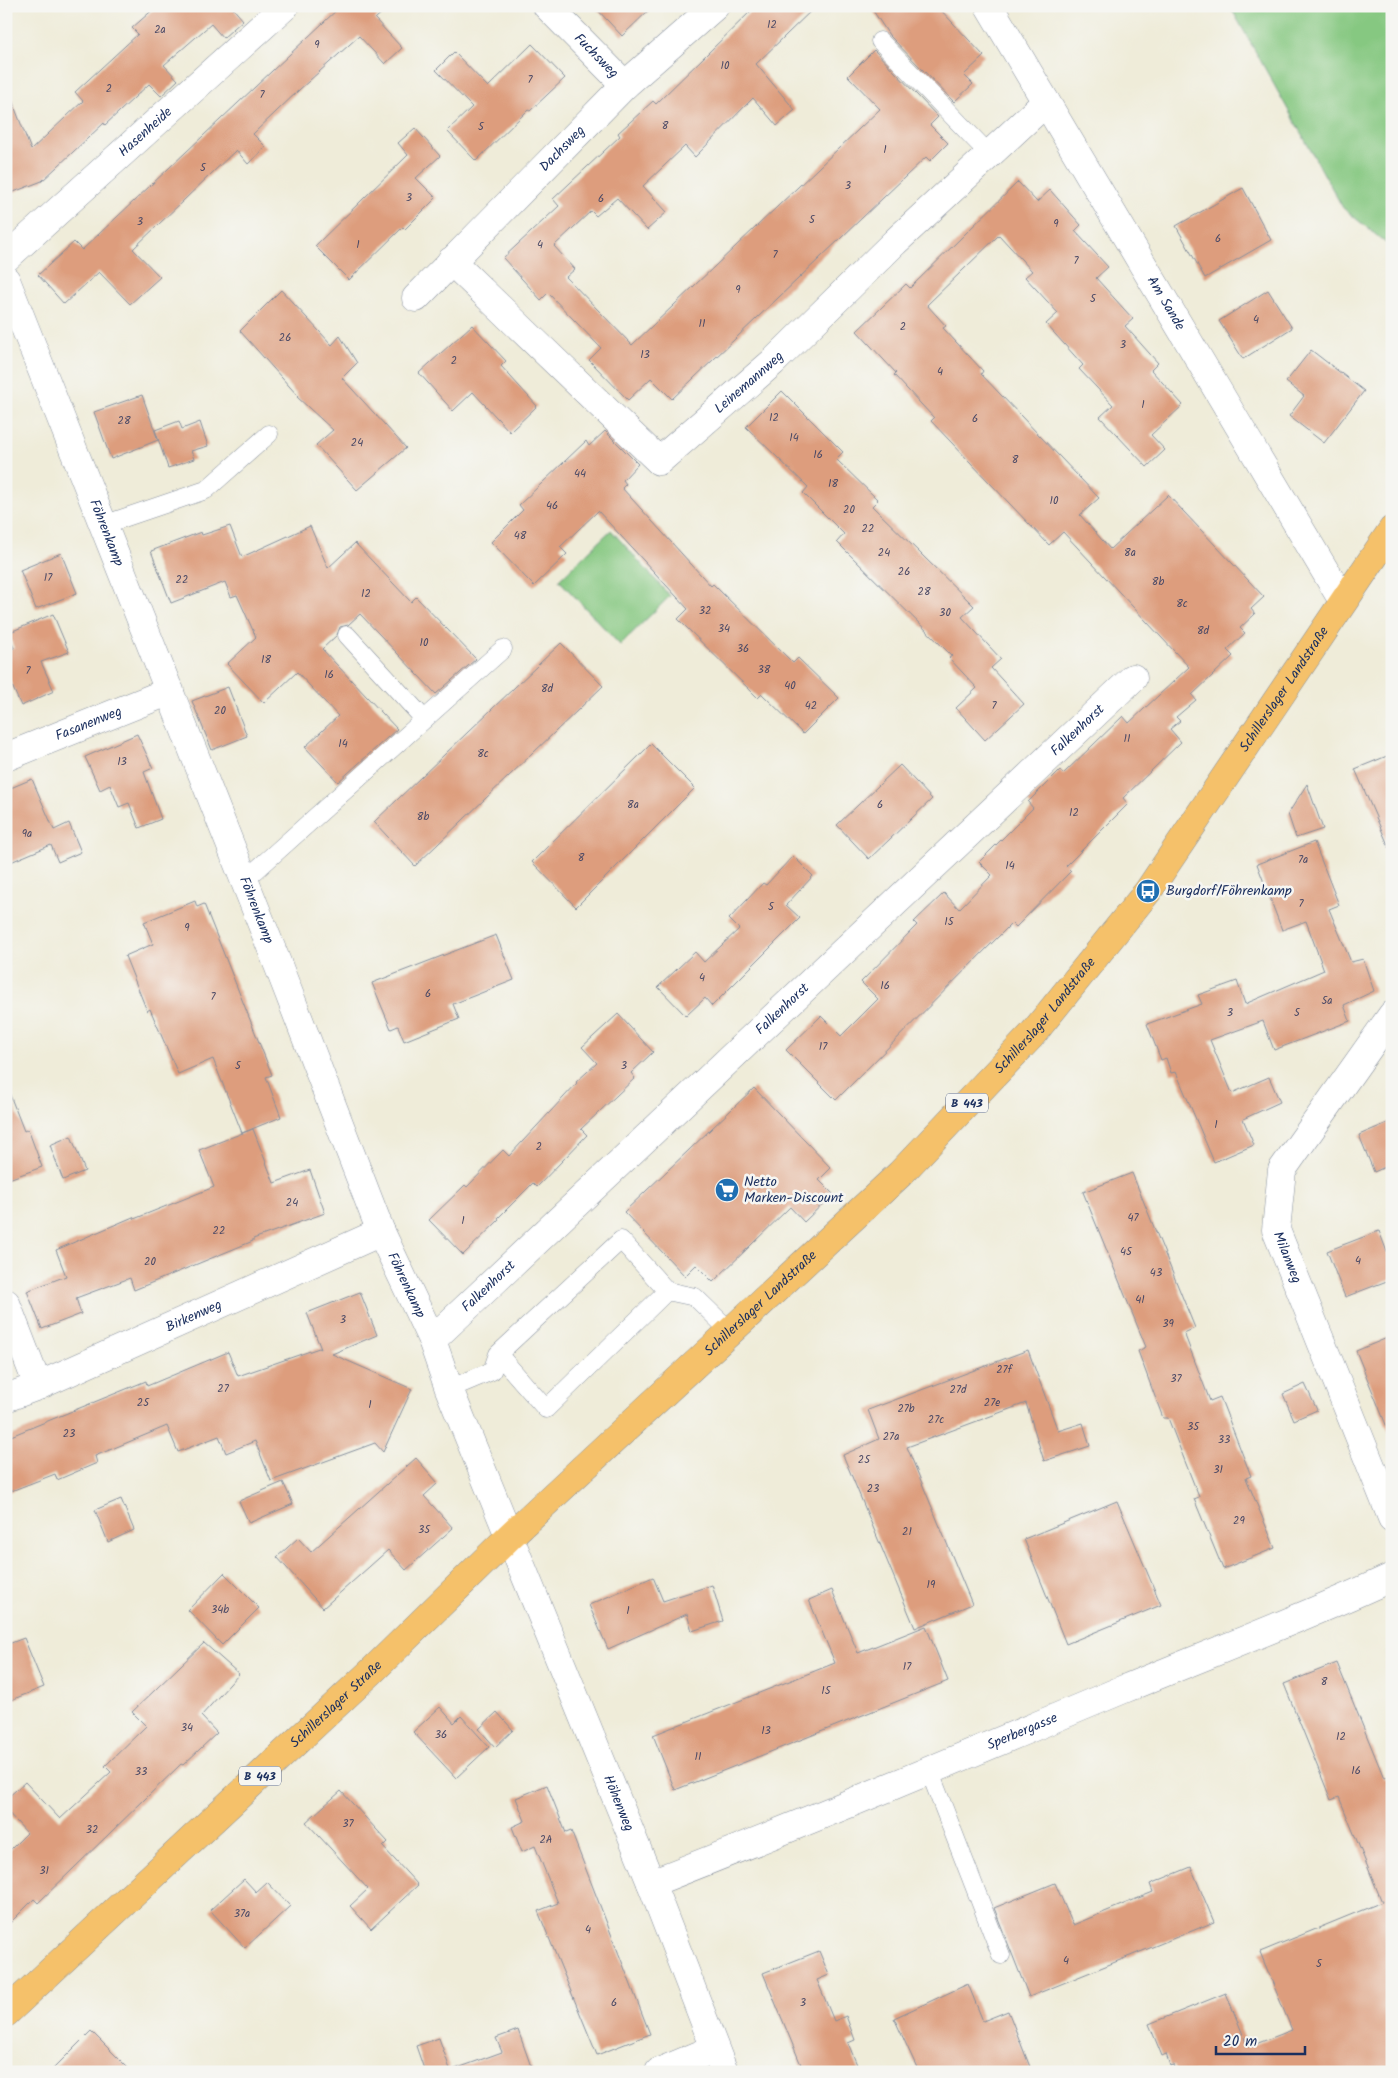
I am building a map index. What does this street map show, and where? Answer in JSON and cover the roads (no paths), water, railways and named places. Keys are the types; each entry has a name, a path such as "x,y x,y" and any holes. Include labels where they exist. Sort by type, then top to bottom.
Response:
{"main road":[{"name":"Schillerslager Landstraße","path":"510,1536 900,1174 1031,1036 1148,891 1392,530"},
{"name":"Schillerslager Straße","path":"6,2013 372,1671 510,1536"}],"street":[{"name":"Hasenheide","path":"6,258 286,6"},
{"name":"Fuchsweg","path":"547,6 625,85"},
{"name":"Dachsweg","path":"416,298 625,85 715,6"},
{"name":"Am Sande","path":"989,6 1343,601"},
{"name":"Leinemannweg","path":"451,262 659,461 773,362 895,242 1046,102"},
{"name":"Föhrenkamp","path":"6,280 170,692 381,1232 432,1340 510,1536"},
{"name":"Falkenhorst","path":"432,1340 1133,678"},
{"name":"Fasanenweg","path":"6,757 170,692"},
{"name":"Milanweg","path":"1392,1015 1282,1170 1276,1230 1392,1518"},
{"name":"Birkenweg","path":"6,1398 38,1386 381,1232"},
{"path":"6,1303 38,1386"},
{"name":"Höhenweg","path":"510,1536 651,1883 719,2060"},
{"name":"Sperbergasse","path":"651,1883 796,1826 1347,1598 1392,1577"},
{"path":"659,2072 719,2060"}],"lane":[{"path":"880,41 989,154"},
{"path":"103,525 206,490 269,434"},
{"path":"347,635 424,719"},
{"path":"244,881 503,649"},
{"path":"450,1389 492,1371 498,1354 621,1240 668,1291 695,1297 731,1332"},
{"path":"498,1354 546,1409 668,1291"},
{"path":"929,1770 1001,1955"}],"place":[{"name":"Burgdorf/Föhrenkamp","path":"1148,891"},
{"name":"Netto Marken-Discount","path":"727,1190"}]}
